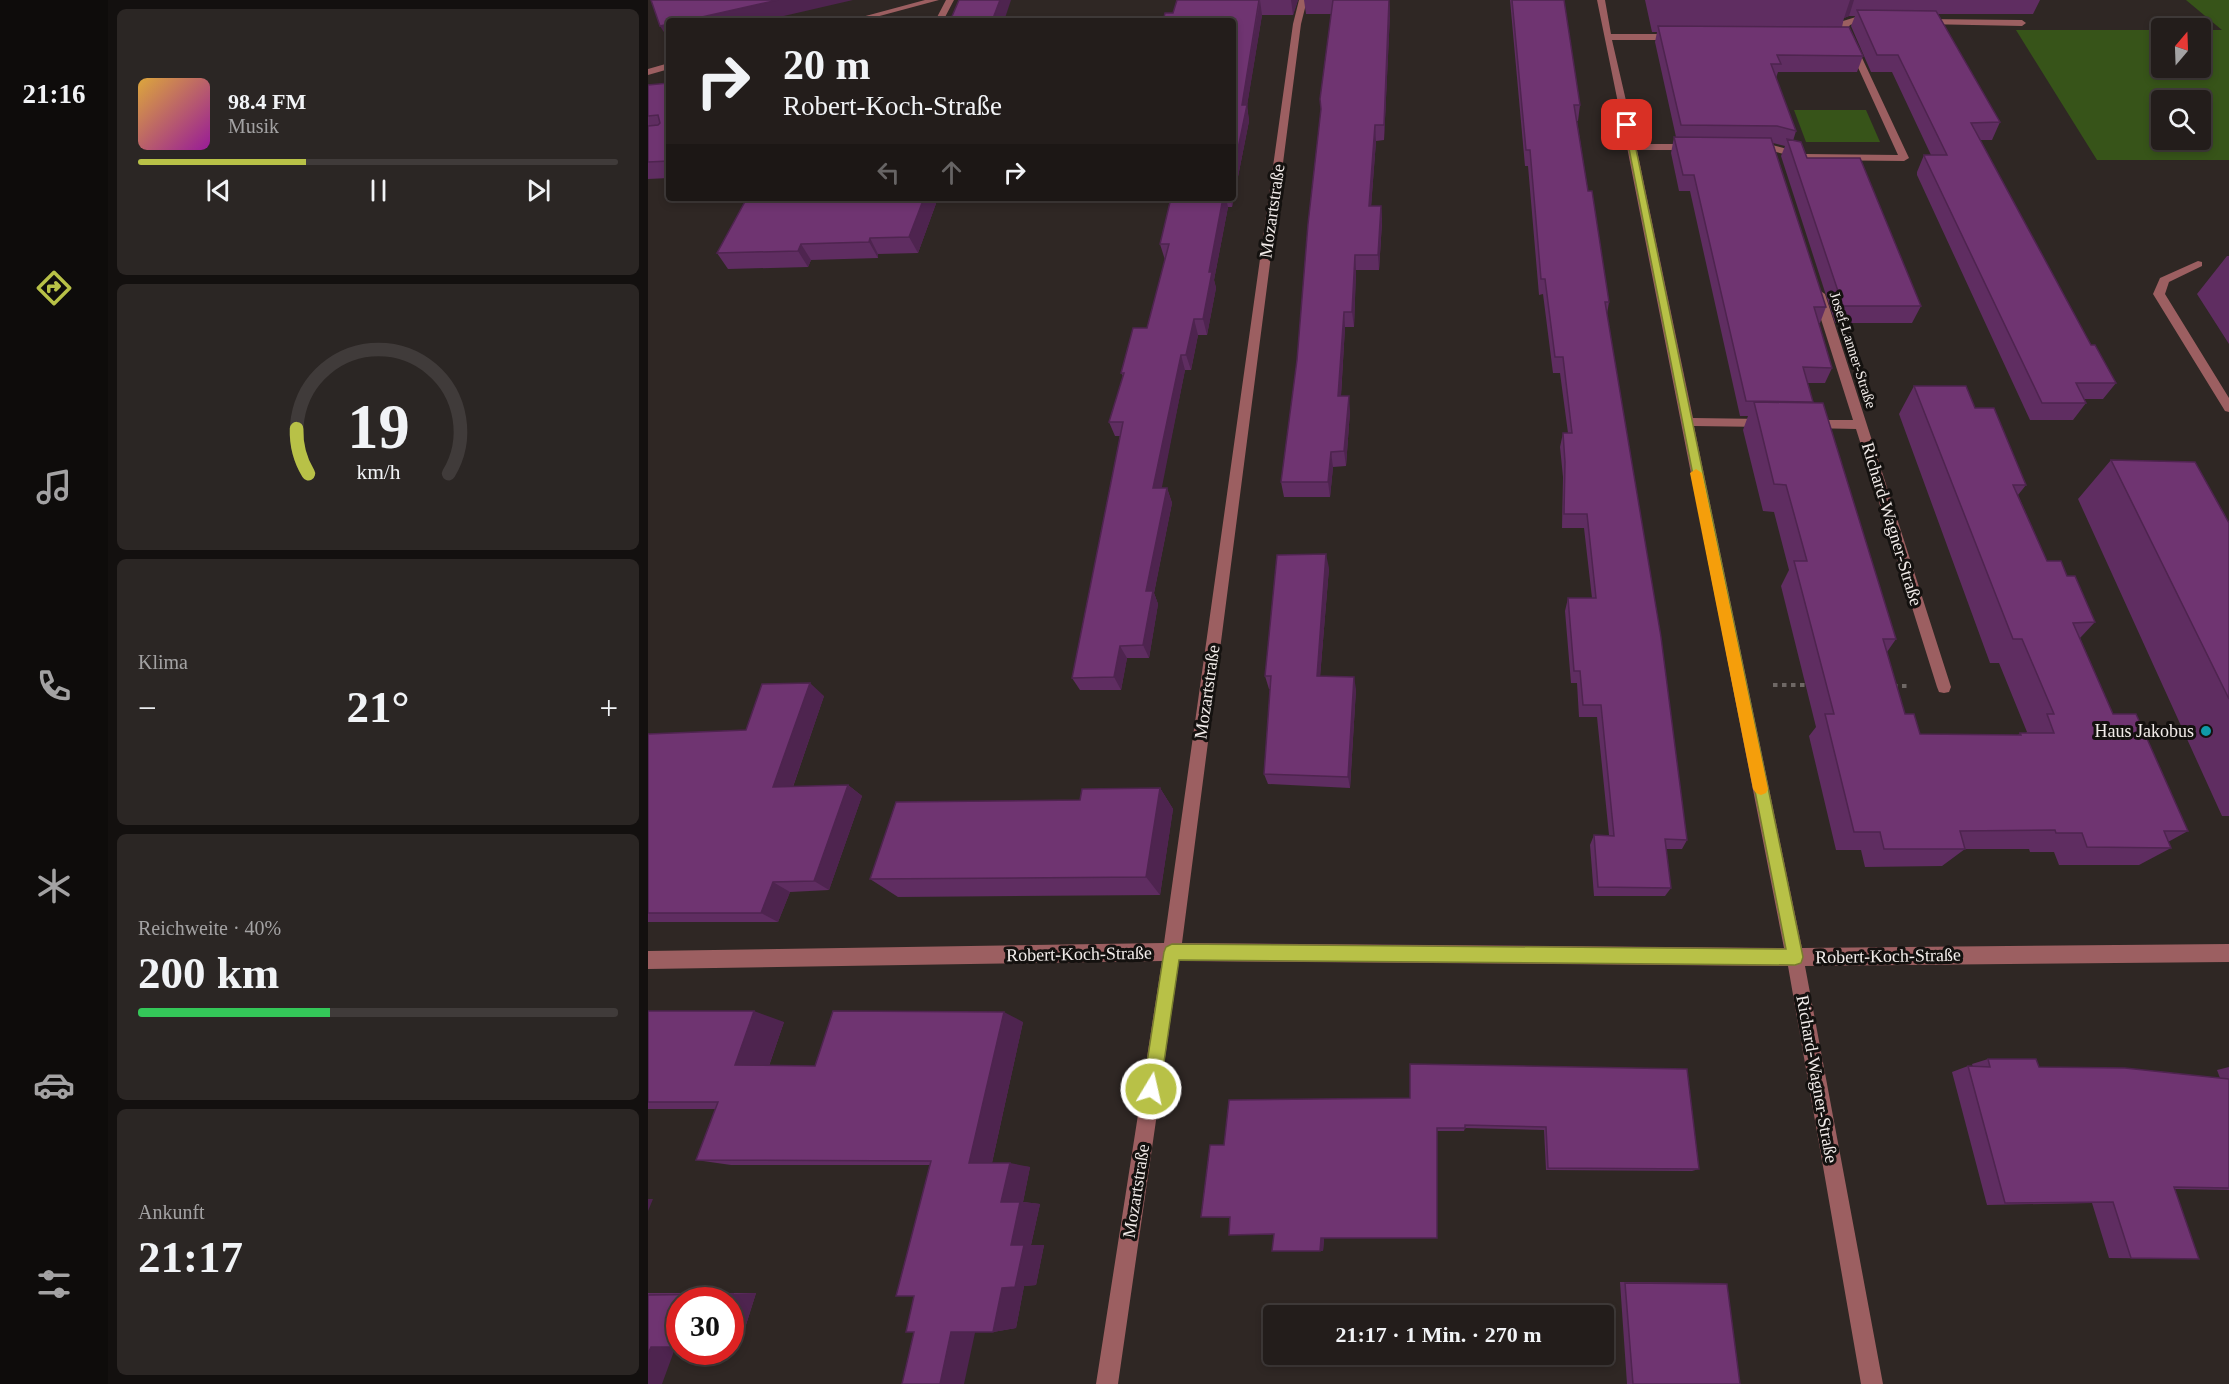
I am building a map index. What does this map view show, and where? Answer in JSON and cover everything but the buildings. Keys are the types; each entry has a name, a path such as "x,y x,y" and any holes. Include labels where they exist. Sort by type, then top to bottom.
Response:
{"street":[{"path":"863,18 935,0"},
{"path":"941,18 950,0"},
{"name":"Mozartstraße","path":"1107,1384 1172,952 1296,35 1303,0"},
{"name":"Richard-Wagner-Straße","path":"1601,0 1795,957 1872,1384"},
{"path":"1770,151 1806,157 1904,158 1844,38 1844,26 1850,21 1879,21"},
{"path":"1915,21 2022,23"},
{"path":"1607,37 1686,37"},
{"path":"648,72 666,67"},
{"path":"1632,147 1702,147"},
{"path":"2198,264 2164,280 2159,294 2229,408"},
{"name":"Josef-Lanner-Straße","path":"1815,281 1861,425"},
{"name":"Richard-Wagner-Straße","path":"1686,422 1861,425 1944,687"},
{"name":"Robert-Koch-Straße","path":"648,960 1172,952 1795,957 2229,953"}],"path":[{"path":"1739,684 1819,685"},
{"path":"1887,686 1944,687"}],"green space":[{"path":"2186,0 2229,0 2229,160 2097,160 2016,30 2151,30 2151,78 2211,78 2211,30 2222,30 2211,21 2211,18 2208,18"},
{"path":"1794,110 1866,110 1880,142 1806,142"}],"slow traffic":[{"path":"1696,473 1761,789"}],"place":[{"name":"Haus Jakobus","path":"2206,731"}],"route":[{"path":"1151,1089 1172,952 1795,957 1627,125"}]}
